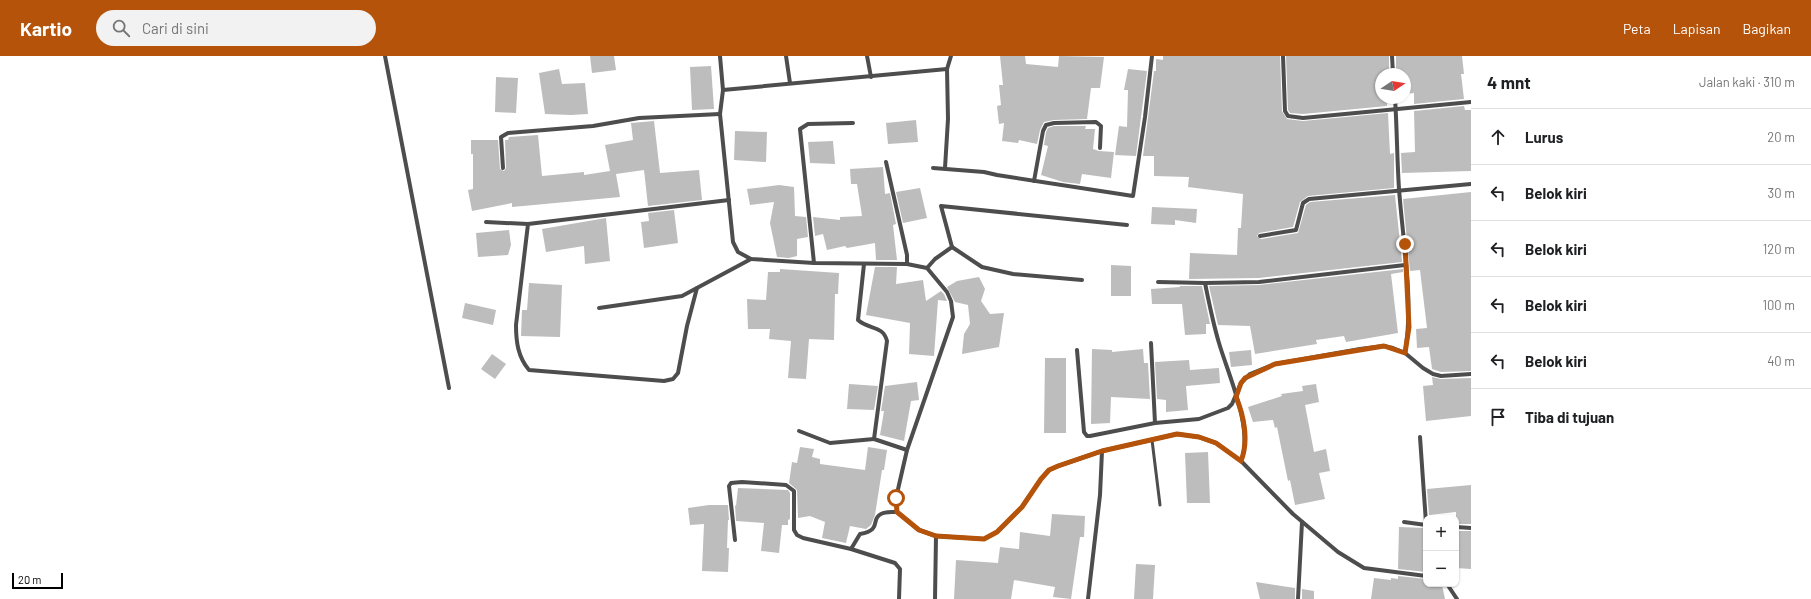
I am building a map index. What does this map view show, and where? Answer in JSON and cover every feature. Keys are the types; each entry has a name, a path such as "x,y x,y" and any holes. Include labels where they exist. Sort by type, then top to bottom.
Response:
{"street":[{"path":"385,56 450,388"},
{"path":"720,56 723,90 720,114 733,242 738,252 751,258 814,263 907,264 927,268 947,292 951,301 953,317 907,450 896,498 897,512"},
{"path":"786,56 790,83"},
{"path":"867,56 870,77"},
{"path":"945,168 948,119 947,69 951,56"},
{"path":"933,168 984,172 1133,196 1145,117 1152,56"},
{"path":"1283,56 1284,111 1288,116 1303,118 1471,102"},
{"path":"1392,56 1393,68"},
{"path":"723,90 947,69"},
{"path":"1396,104 1399,190 1405,244 1409,327 1405,353"},
{"path":"503,168 501,137 508,133 593,126 639,118 720,114"},
{"path":"1034,181 1043,131 1046,125 1054,123 1096,122 1101,126 1100,148"},
{"path":"814,263 800,129 808,124 852,123"},
{"path":"886,162 907,255 907,264"},
{"path":"1260,236 1296,230 1301,207 1306,200 1471,184"},
{"path":"486,222 528,224 729,200"},
{"path":"1082,280 1013,274 982,267 952,247 941,206 1127,225"},
{"path":"528,224 516,340 522,362 529,370 664,381 673,379 678,373 687,326 697,288"},
{"path":"927,268 935,259 952,247"},
{"path":"599,308 678,297 751,258"},
{"path":"864,264 858,320 862,324 881,330 886,335 887,341 874,439"},
{"path":"1158,282 1259,282 1406,265"},
{"path":"1205,283 1212,316 1242,413 1245,448 1241,461"},
{"path":"1151,342 1155,423"},
{"path":"1077,350 1086,434 1090,436 1155,423 1199,420 1228,408 1236,397 1241,383 1245,378 1275,364 1384,346 1405,353 1433,374 1441,376 1471,374"},
{"path":"799,431 830,443 874,439 907,450"},
{"path":"851,549 860,534 871,532 874,529 878,516 882,513 897,512 919,530 936,536 984,539 997,532 1022,507 1049,470 1102,451 1177,434 1199,437 1216,443 1241,461 1302,522 1338,552 1364,568 1423,576"},
{"path":"1420,437 1425,515"},
{"path":"1088,599 1100,495 1102,451"},
{"path":"735,540 729,486 731,483 786,484 794,491 794,530 797,535 803,538 851,549 898,566 900,569 899,599"},
{"path":"1298,599 1302,522"},
{"path":"1404,522 1423,524"},
{"path":"1459,527 1471,528"},
{"path":"935,599 936,536"},
{"path":"1449,587 1457,599"}],"lane":[{"path":"1152,440 1160,505"}],"building":[{"path":"590,56 614,56 616,70 592,73"},
{"path":"1000,56 1025,56 1026,64 1058,67 1059,56 1104,57 1100,88 1091,88 1087,119 1054,120 1044,122 1040,130 1037,144 1019,140 1018,143 1002,141 1004,123 999,124 997,106 1001,105 999,85 1003,85"},
{"path":"1163,56 1280,56 1282,111 1287,119 1303,121 1388,113 1390,154 1394,153 1394,188 1308,196 1300,202 1293,227 1259,233 1257,236 1261,239 1298,233 1306,205 1310,202 1395,195 1402,262 1259,278 1189,279 1190,253 1237,255 1238,228 1241,228 1243,194 1188,187 1189,177 1154,176 1154,156 1143,156 1154,71 1156,71 1156,59 1163,60"},
{"path":"1286,56 1389,56 1389,68 1375,68 1375,104 1387,104 1387,106 1303,114 1290,113 1288,110"},
{"path":"1396,56 1462,56 1464,74 1461,74 1464,99 1414,104 1414,93 1411,93 1411,68 1396,68"},
{"path":"711,66 714,109 692,110 690,67"},
{"path":"559,69 562,84 585,83 588,114 545,114 539,73"},
{"path":"1128,69 1147,71 1136,156 1115,155 1119,126 1127,127 1128,90 1124,90"},
{"path":"496,77 518,78 516,113 495,112"},
{"path":"1464,106 1465,110 1471,110 1471,171 1402,173 1401,153 1415,152 1414,111"},
{"path":"916,120 918,142 888,144 886,123"},
{"path":"654,121 660,173 699,170 702,200 648,206 644,170 616,174 620,197 512,207 512,203 472,211 468,190 473,189 473,154 471,154 471,140 498,140 500,169 504,171 506,168 505,140 508,140 509,137 538,135 542,176 584,172 584,175 610,171 605,145 633,140 631,123"},
{"path":"1054,126 1086,126 1085,129 1095,129 1093,149 1114,152 1111,178 1082,174 1080,184 1063,182 1041,175 1048,146 1044,145 1046,132 1048,128"},
{"path":"735,131 767,132 766,162 734,160"},
{"path":"833,141 835,164 810,163 808,142"},
{"path":"883,167 885,194 890,193 896,224 893,225 897,260 876,260 875,243 847,248 845,246 827,250 823,234 815,236 813,217 840,220 840,217 862,216 857,184 851,184 850,169"},
{"path":"779,185 794,187 795,216 806,217 808,237 797,239 797,256 789,258 777,257 770,223 774,202 750,205 747,189"},
{"path":"920,188 927,218 903,223 896,192"},
{"path":"1471,192 1471,371 1441,372 1432,369 1429,347 1417,348 1416,329 1427,328 1420,270 1410,271 1403,199"},
{"path":"1152,207 1197,209 1196,223 1175,220 1175,225 1151,224"},
{"path":"674,210 678,243 644,248 641,222 649,221 648,213"},
{"path":"606,218 610,261 585,264 584,246 546,252 542,229"},
{"path":"509,230 511,245 508,255 478,257 476,233"},
{"path":"1111,265 1131,266 1131,296 1111,296"},
{"path":"875,267 897,267 896,284 923,280 926,301 941,291 944,294 947,301 938,300 934,356 909,354 910,323 866,315"},
{"path":"780,269 839,273 838,294 835,294 834,340 809,339 806,379 788,378 791,341 769,339 770,329 748,329 747,299 766,300 768,272 780,272"},
{"path":"1403,269 1403,272 1391,274 1398,333 1346,342 1344,336 1316,340 1317,344 1255,354 1250,326 1218,325 1209,286 1259,285"},
{"path":"979,277 985,289 981,301 990,314 1004,313 999,347 962,354 964,334 970,324 968,305 955,302 947,287 957,281"},
{"path":"529,283 562,285 560,337 521,336 522,310 527,310"},
{"path":"1180,286 1202,286 1210,324 1206,324 1206,334 1185,335 1182,304 1152,304 1151,289"},
{"path":"465,303 496,310 493,325 462,318"},
{"path":"1092,349 1112,350 1112,352 1143,349 1144,363 1148,363 1150,399 1111,397 1110,423 1091,424"},
{"path":"1251,350 1252,365 1231,367 1229,352"},
{"path":"492,354 506,364 495,379 481,369"},
{"path":"1045,358 1066,358 1066,433 1044,433"},
{"path":"1189,360 1190,370 1219,368 1220,383 1186,386 1188,410 1166,412 1166,400 1157,399 1155,362"},
{"path":"1432,377 1441,379 1471,378 1471,416 1426,421 1423,386 1433,385"},
{"path":"917,382 919,400 911,401 904,441 880,435 884,411 881,411 885,386"},
{"path":"849,384 878,386 874,410 847,409"},
{"path":"1316,384 1319,402 1305,405 1314,452 1326,449 1330,471 1319,473 1325,499 1295,505 1290,480 1288,481 1277,427 1275,428 1273,420 1253,422 1248,407 1282,396 1281,394 1303,391 1302,386"},
{"path":"800,447 814,449 812,457 820,459 820,464 865,470 868,447 887,450 884,470 882,470 875,515 871,525 866,529 850,526 846,543 822,538 825,522 810,516 798,518 797,490 789,483 792,462 797,463"},
{"path":"1208,452 1210,503 1187,503 1185,453"},
{"path":"1471,485 1471,524 1459,524 1459,515 1456,515 1456,512 1429,515 1427,489"},
{"path":"738,488 788,490 790,493 790,519 788,520 788,525 782,525 779,553 761,551 764,523 736,521 735,505 736,506"},
{"path":"709,505 728,505 728,572 702,571 704,524 690,525 688,508"},
{"path":"1052,514 1085,516 1084,537 1080,537 1071,599 1053,597 1055,587 1014,580 1011,599 954,599 956,560 998,563 1000,547 1019,549 1020,532 1050,536"},
{"path":"1399,527 1423,528 1423,572 1398,569"},
{"path":"1459,531 1471,531 1471,569 1459,568"},
{"path":"1136,564 1155,565 1153,599 1134,599"},
{"path":"1398,576 1423,579 1423,587 1442,587 1445,599 1371,599 1374,578 1391,580 1391,578 1398,579"},
{"path":"1256,582 1295,588 1295,599 1260,599"},
{"path":"1302,589 1314,591 1314,599 1302,599"}],"route":[{"path":"896,498 897,512 919,530 936,536 984,539 997,532 1008,522 1022,507 1049,470 1102,451 1177,434 1199,437 1216,443 1241,461 1245,448 1245,435 1242,413 1236,397 1241,383 1250,374 1275,364 1360,349 1384,346 1405,353 1409,327 1405,244"}]}
